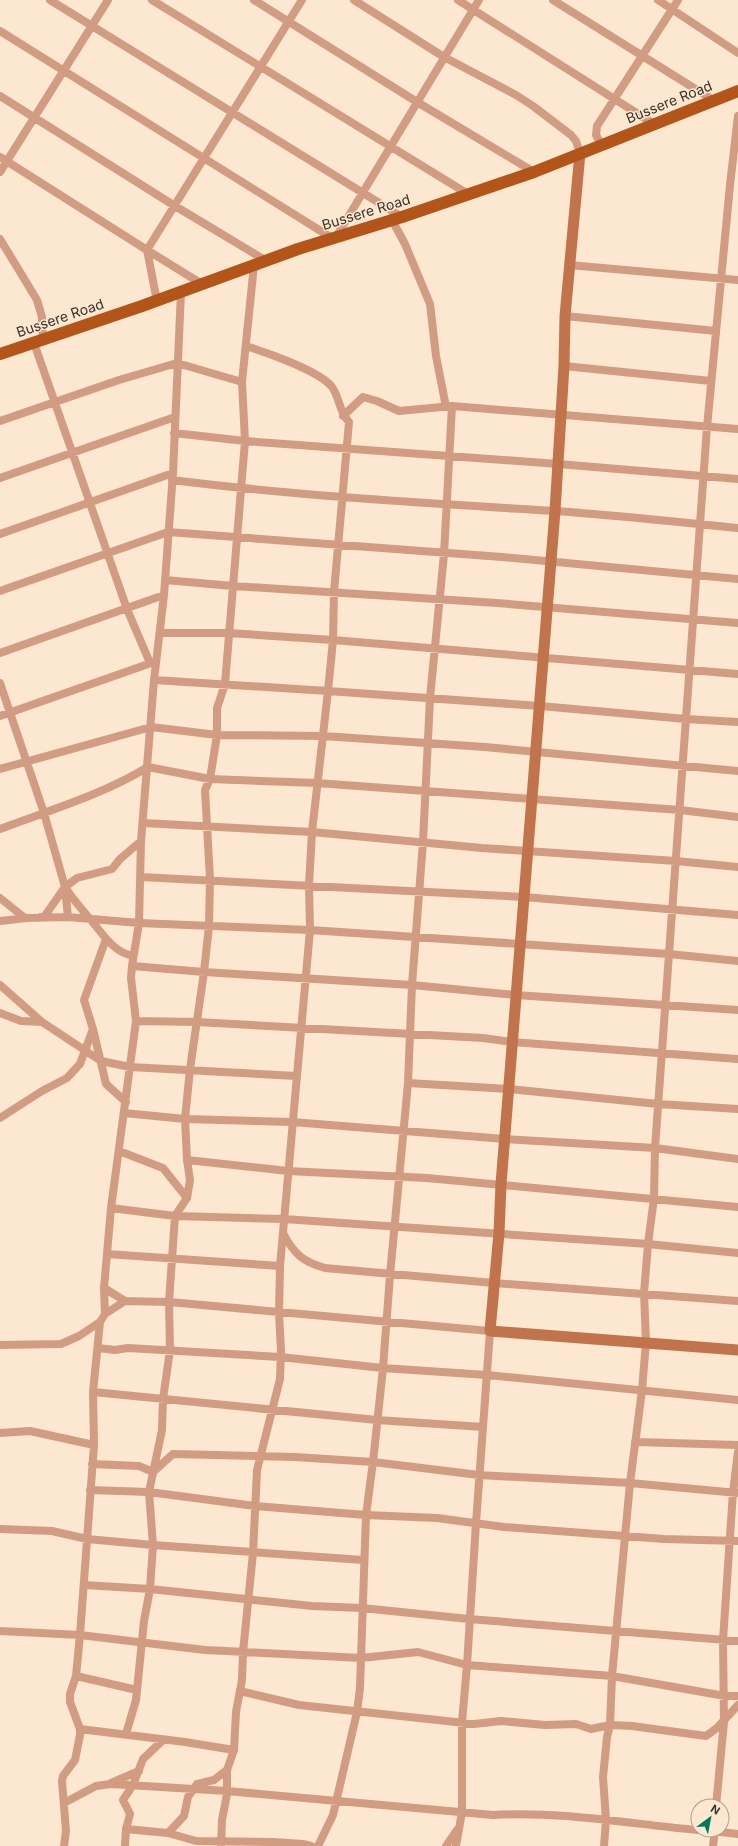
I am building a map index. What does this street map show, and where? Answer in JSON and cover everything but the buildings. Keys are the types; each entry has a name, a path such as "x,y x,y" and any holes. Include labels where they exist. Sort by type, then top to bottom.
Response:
{"main road":[{"name":"Bussere Road","path":"0,354 157,301 334,237 397,218 534,172 601,144 738,91"}],"street":[{"path":"50,0 361,193 397,218 408,252 430,304 436,356 449,407 449,456 444,554 430,698 420,891 412,985 408,1083 383,1368 366,1515 363,1560 361,1658 357,1712 334,1815 318,1846"},
{"path":"0,172 3,159 34,117 108,0"},
{"path":"152,0 260,68 468,194"},
{"path":"254,0 416,102 534,172"},
{"path":"157,301 147,250 302,0"},
{"path":"354,0 444,57 516,95 533,106 571,135 576,142 580,153 565,316 564,366 558,464 544,658 527,850 501,1184 499,1233 479,1475 462,1722 462,1812 456,1846"},
{"path":"458,0 616,98 654,124"},
{"path":"0,31 334,237 479,0"},
{"path":"553,0 713,100"},
{"path":"658,0 738,53"},
{"path":"601,144 596,131 678,0"},
{"path":"0,96 175,206 260,263 246,346 242,382 245,441 225,684 217,708 217,735 210,779 205,790 210,880 209,926 190,1069 185,1119 187,1160 190,1180 187,1198 175,1216 169,1302 170,1350 163,1399 162,1430 149,1492 153,1545 150,1588 136,1700 126,1734"},
{"path":"604,1846 606,1820 603,1777 607,1737 610,1725 612,1676 630,1483 642,1390 646,1342 644,1293 654,1198 658,1104 663,1055 672,909 707,427 738,116"},
{"path":"3,159 202,284"},
{"path":"0,239 37,300 42,317 39,341 55,402 127,609 153,662"},
{"path":"569,265 738,280"},
{"path":"105,1314 104,1288 111,1208 136,1020 131,978 139,923 141,841 151,727 154,680 153,662 160,633 164,595 172,476 181,292"},
{"path":"565,316 716,331"},
{"path":"221,1844 222,1820 227,1791 227,1770 234,1750 236,1712 240,1691 253,1553 257,1470 280,1379 280,1266 310,930 309,885 312,832 328,691 334,592 349,422 343,416 337,395 330,385 320,377 272,354 246,346"},
{"path":"0,421 177,363 242,382"},
{"path":"564,366 712,382"},
{"path":"343,416 363,397 377,401 399,412 449,407 738,429"},
{"path":"0,478 175,417"},
{"path":"174,433 245,441 738,479"},
{"path":"0,534 90,502 172,476 241,489 555,511 738,528"},
{"path":"0,591 168,532 551,562 738,579"},
{"path":"165,580 547,607 738,623"},
{"path":"0,653 164,595"},
{"path":"160,633 229,633 332,640 435,650 738,674"},
{"path":"0,716 153,662"},
{"path":"154,680 430,698 738,722"},
{"path":"0,683 44,813 65,887 68,917"},
{"path":"0,769 151,727 217,735 323,736 428,743 738,771"},
{"path":"0,829 100,792 130,778 148,767 210,779 317,783 680,810 738,816"},
{"path":"143,823 312,832 482,848 676,861 738,868"},
{"path":"0,921 44,916 65,887 77,878 112,868 141,841"},
{"path":"141,877 524,897 738,915"},
{"path":"65,887 75,904 90,919 112,946 127,955 133,956"},
{"path":"0,898 25,918 44,916 68,917 139,923 416,936 669,954 738,961"},
{"path":"106,939 84,1000 93,1029 106,1084 126,1102"},
{"path":"132,966 412,985 516,995 738,1010"},
{"path":"0,985 42,1022 101,1061 130,1067 190,1069 296,1076"},
{"path":"0,1013 21,1021 42,1022"},
{"path":"136,1020 301,1027 483,1038 512,1042 738,1060"},
{"path":"0,1118 42,1091 67,1078 80,1064 93,1029"},
{"path":"408,1083 509,1089 658,1104 738,1109"},
{"path":"124,1113 185,1119 292,1122 505,1139 655,1148 738,1159"},
{"path":"119,1151 163,1168 187,1198"},
{"path":"187,1160 288,1171 501,1184 738,1207"},
{"path":"111,1208 175,1216 284,1219 395,1226 648,1244 738,1253"},
{"path":"283,1233 298,1256 312,1265 325,1268 390,1275 738,1301"},
{"path":"107,1254 173,1257 280,1266"},
{"path":"104,1288 125,1300 169,1302 490,1331 738,1350"},
{"path":"0,1345 61,1344 79,1336 100,1322 105,1314 125,1300"},
{"path":"64,1846 66,1830 62,1781 63,1776 75,1760 80,1729 70,1702 70,1694 76,1676 84,1585 94,1445 93,1392 100,1322"},
{"path":"98,1348 116,1350 128,1348 170,1350 280,1357 383,1368 487,1375 738,1400"},
{"path":"93,1392 377,1420 483,1426"},
{"path":"0,1433 30,1431 94,1445"},
{"path":"635,1442 738,1444"},
{"path":"717,1798 724,1722 723,1640 734,1541 735,1492 738,1452"},
{"path":"153,1472 173,1454 261,1455 373,1462 479,1475 630,1483 735,1492"},
{"path":"92,1464 138,1466 153,1472"},
{"path":"90,1490 149,1492 255,1506 366,1515 437,1518 504,1527 669,1539 734,1541"},
{"path":"0,1529 52,1531 87,1539 153,1545 363,1560"},
{"path":"84,1585 150,1588 248,1600 362,1608 469,1619 738,1641"},
{"path":"0,1631 80,1634 142,1643 243,1652 361,1658 418,1652 467,1665 612,1676 724,1696 738,1696"},
{"path":"76,1676 137,1690"},
{"path":"240,1691 299,1705 357,1712 486,1724 501,1721 545,1725 576,1724 591,1729 610,1725 680,1731 706,1736 724,1722 738,1705"},
{"path":"80,1729 185,1742 234,1750"},
{"path":"125,1846 126,1829 130,1814 123,1800 133,1785 143,1759 163,1740"},
{"path":"168,1833 184,1816 188,1797 197,1784 214,1780 227,1770"},
{"path":"111,1784 139,1771"},
{"path":"64,1803 96,1786 111,1784 227,1791 493,1815 517,1814 606,1820 690,1829"},
{"path":"126,1829 168,1833 194,1844 273,1842 311,1846"},
{"path":"446,1846 458,1830"}]}
